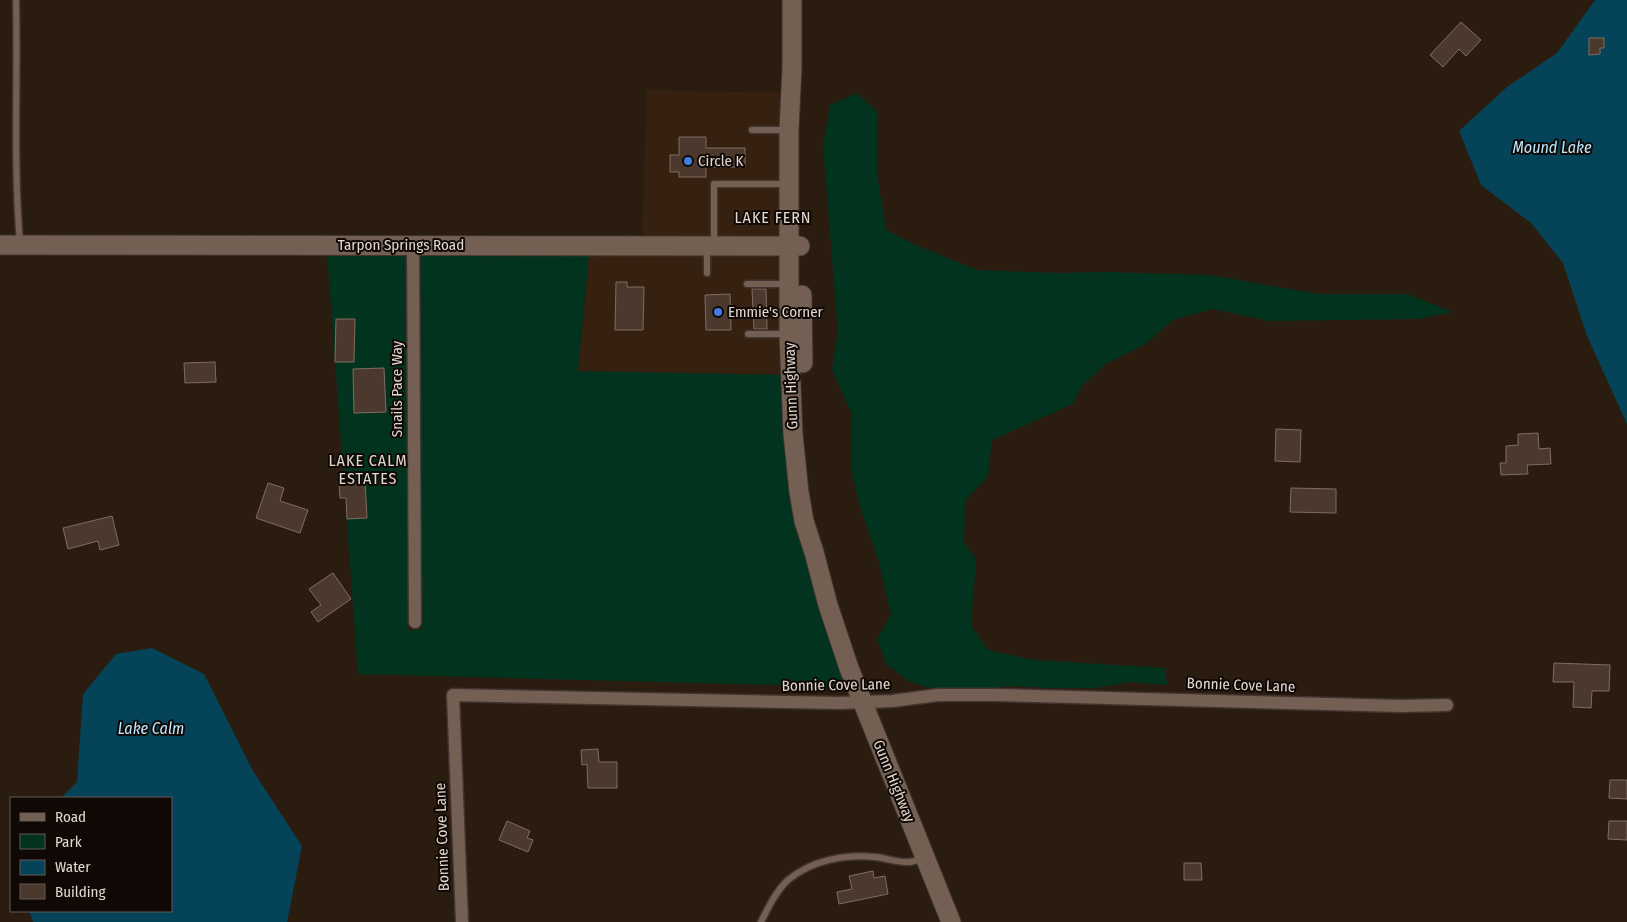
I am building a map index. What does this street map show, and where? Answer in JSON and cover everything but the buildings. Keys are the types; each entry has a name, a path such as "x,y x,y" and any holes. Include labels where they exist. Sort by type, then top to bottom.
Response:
{"main road":[{"name":"Gunn Highway","path":"792,0 789,184 795,246 807,476 814,552"},
{"name":"Gunn Highway","path":"792,67 798,130 795,246 789,284 789,334 795,464 804,521 828,605 863,703 951,922"},
{"name":"Tarpon Springs Road","path":"0,245 795,246"}],"street":[{"name":"Snails Pace Way","path":"413,245 415,622"},
{"name":"Bonnie Cove Lane","path":"462,922 453,695 863,703 938,696 996,695 1401,706 1447,705"}],"lane":[{"path":"16,0 16,178 20,245"},
{"path":"752,130 789,130"},
{"path":"707,273 714,184 789,184"},
{"path":"747,284 789,284"},
{"path":"748,334 789,334"},
{"path":"761,922 773,899 788,881 808,867 835,858 863,856 911,862 925,858"}],"shaded area":[{"path":"647,90 784,93 782,238 642,237"},
{"path":"589,253 782,253 784,375 578,371"}],"green space":[{"path":"857,93 878,113 877,174 886,230 911,243 977,270 1210,275 1318,294 1407,294 1453,312 1418,319 1269,321 1212,309 1173,320 1144,345 1105,364 1083,385 1073,404 992,440 988,476 965,501 964,543 976,559 971,625 988,650 1033,660 1165,668 1167,685 1130,682 1096,688 1011,686 953,696 908,681 886,664 877,639 891,615 878,559 859,504 851,467 852,415 832,369 838,332 823,146 830,105"},
{"path":"327,253 406,253 408,630 421,630 419,253 589,253 578,371 784,375 785,407 849,687 358,674"}],"water":[{"name":"Mound Lake","path":"1595,0 1627,0 1627,424 1587,336 1563,263 1531,223 1481,185 1459,131 1507,87 1557,53"},
{"name":"Lake Calm","path":"152,648 204,674 253,771 302,846 287,922 33,922 29,912 172,912 172,797 62,797 77,782 83,694 116,654"}],"place":[{"name":"Circle K","path":"688,161"},
{"name":"Emmie's Corner","path":"718,312"}],"district":[{"name":"LAKE FERN","path":"773,217"},
{"name":"LAKE CALM ESTATES","path":"368,469"}]}
